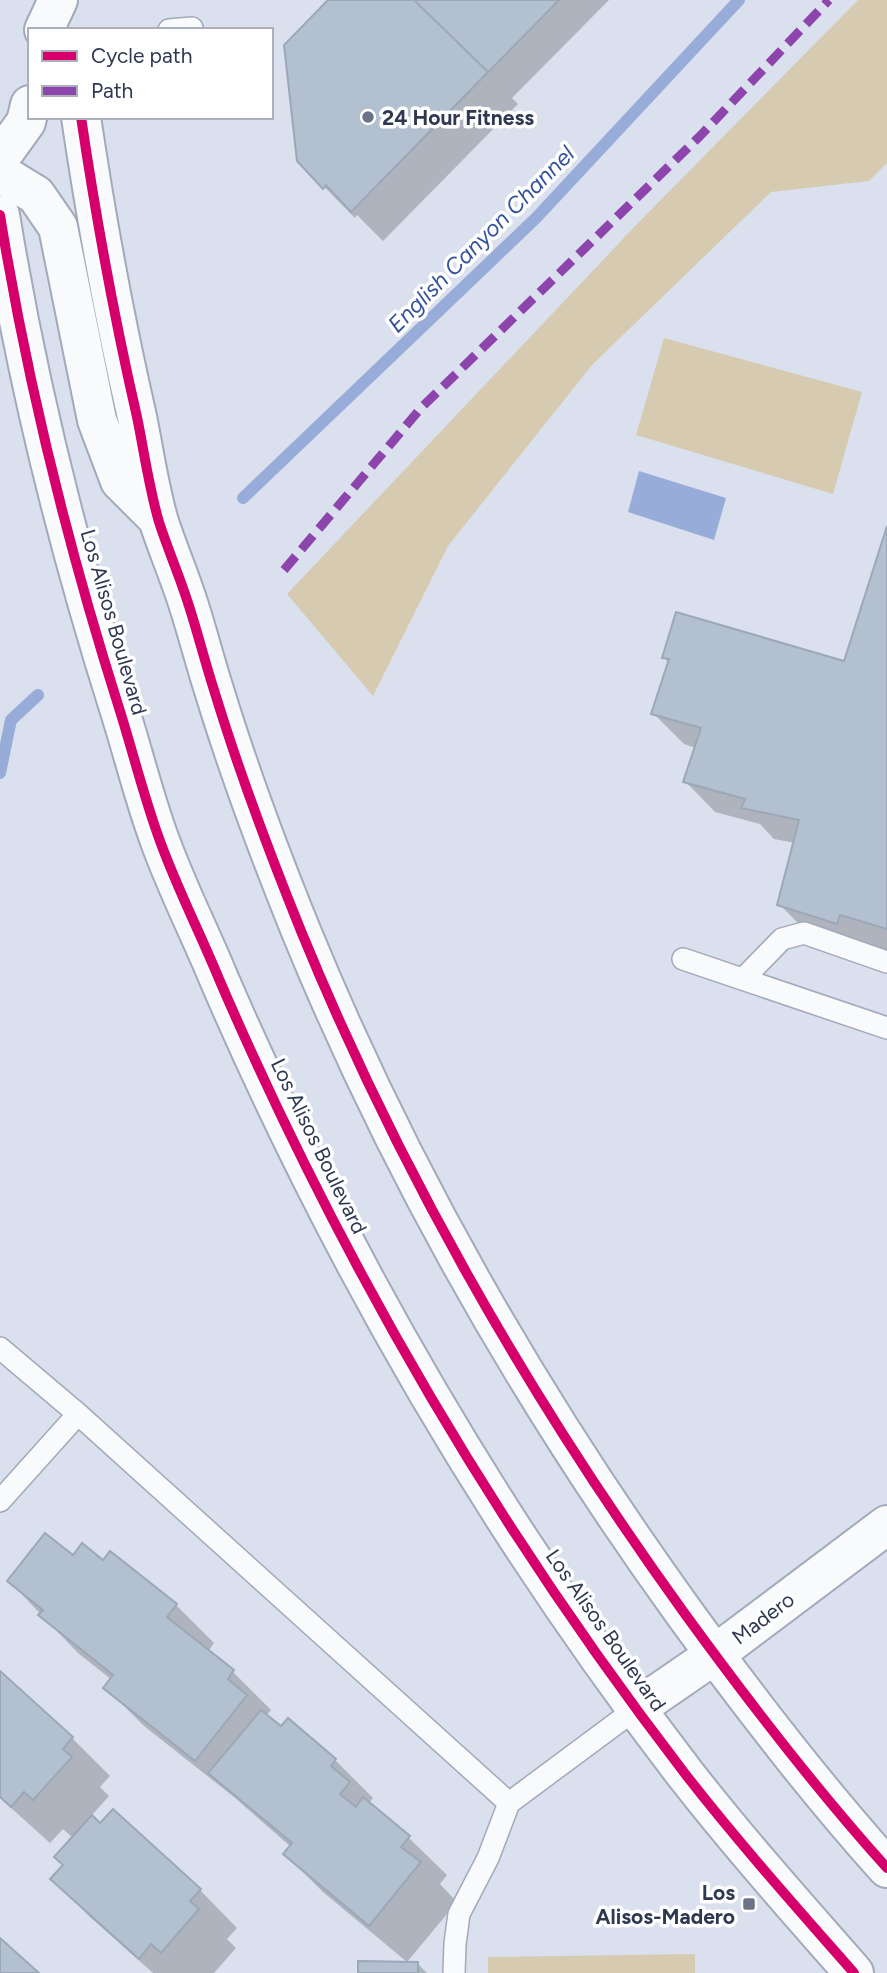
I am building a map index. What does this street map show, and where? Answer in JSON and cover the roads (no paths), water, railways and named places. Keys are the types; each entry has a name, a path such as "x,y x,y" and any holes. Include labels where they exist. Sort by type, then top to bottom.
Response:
{"main road":[{"path":"45,28 58,0"},
{"path":"67,0 71,28"},
{"path":"0,158 26,122 28,114"},
{"path":"81,119 97,225 158,519 188,601 213,689 247,789 301,931 367,1079 468,1276 566,1442 666,1588 759,1716 887,1868"},
{"path":"0,173 36,195 58,227 97,420 120,481 158,519"},
{"name":"Los Alisos Boulevard","path":"0,215 31,382 87,601 160,842 291,1136 346,1247 411,1364 485,1487 549,1583 687,1776 854,1973"},
{"name":"Madero","path":"637,1708 714,1655 887,1525"}],"lane":[{"path":"743,978 782,939 804,933 887,962"},
{"path":"683,959 887,1028"},
{"path":"0,1348 78,1414 509,1803"},
{"path":"0,1502 78,1414"},
{"path":"454,1973 454,1944 459,1914 488,1858 509,1803 637,1708"}],"water":[{"path":"639,471 726,498 714,540 628,512"}],"waterway":[{"name":"English Canyon Channel","path":"243,498 536,218 739,0"},
{"name":"English Canyon Channel","path":"0,773 11,720 38,695"}],"place":[{"name":"24 Hour Fitness","path":"368,117"},
{"name":"Los Alisos-Madero","path":"749,1904"}]}
